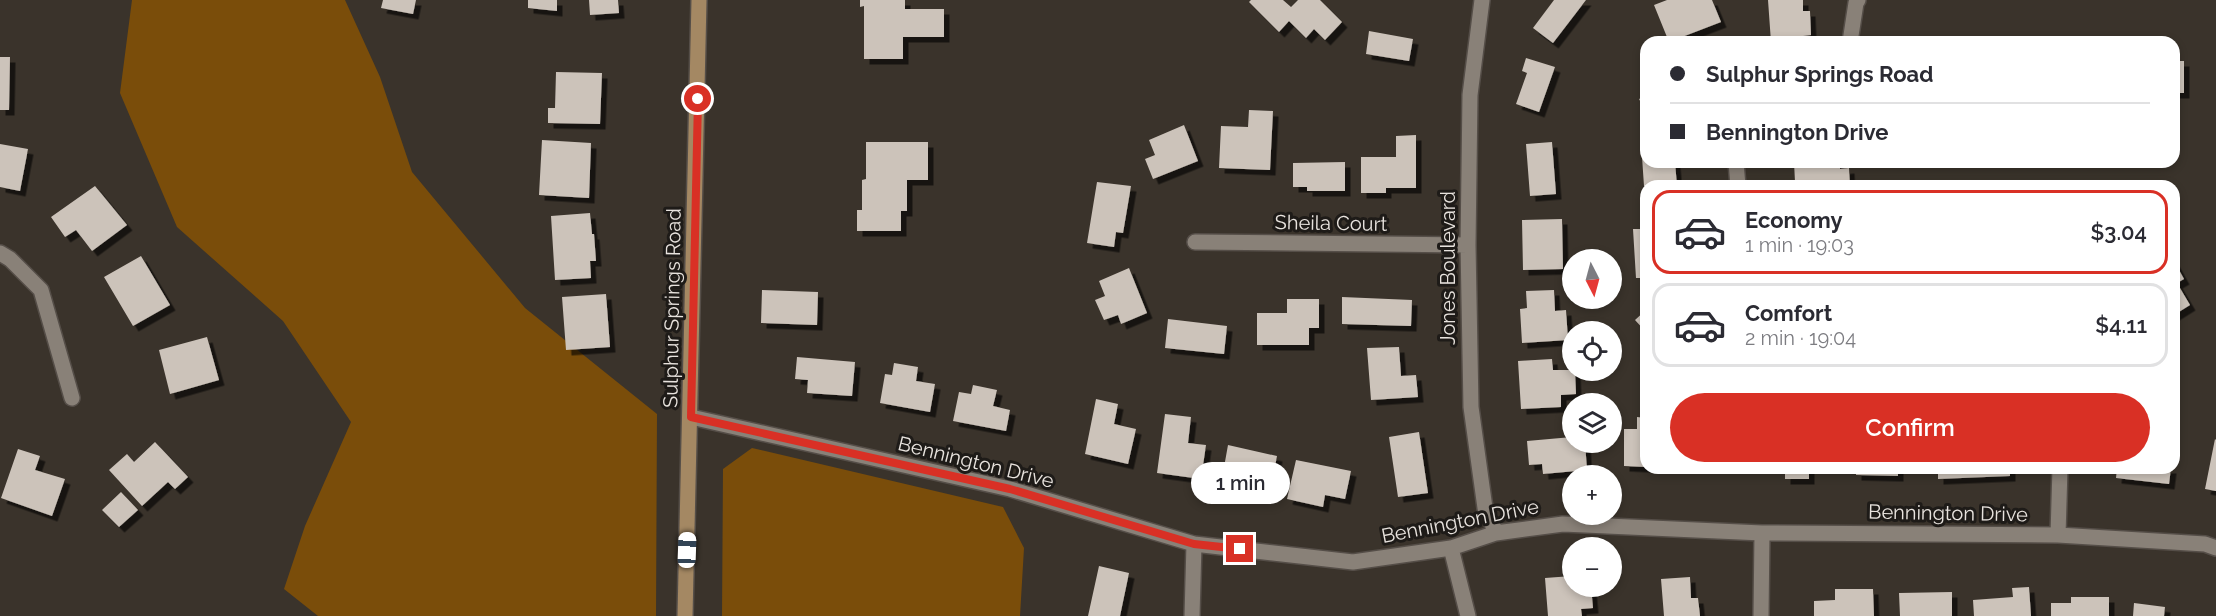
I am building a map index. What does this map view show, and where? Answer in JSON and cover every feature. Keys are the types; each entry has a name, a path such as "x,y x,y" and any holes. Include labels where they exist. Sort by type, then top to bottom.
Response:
{"street":[{"name":"Sulphur Springs Road","path":"686,616 699,0"},
{"name":"Jones Boulevard","path":"1482,0 1470,95 1468,245 1471,407 1485,508 1496,533"},
{"path":"1851,36 1858,0"},
{"name":"Sheila Court","path":"1195,242 1468,245"},
{"path":"0,253 10,259 41,290 72,398"},
{"name":"Bennington Drive","path":"691,417 1010,489 1194,544 1353,562 1451,548 1496,533 1563,524 1762,533 2058,535 2205,544 2216,548"},
{"path":"2058,535 2060,474"},
{"path":"1761,616 1762,533"},
{"path":"1192,616 1194,544"},
{"path":"1451,548 1468,616"}],"shaded area":[{"path":"132,0 345,0 380,77 412,172 525,308 657,414 656,616 318,616 284,589 305,526 351,422 283,321 177,227 120,93"},
{"path":"752,448 1003,507 1024,548 1020,616 722,616 723,469"}],"building":[{"path":"383,0 416,0 413,14 381,8"},
{"path":"528,0 557,0 557,11 528,8"},
{"path":"589,0 618,0 619,13 590,15"},
{"path":"860,0 905,0 905,9 944,9 944,37 903,37 903,59 864,59 864,6 860,7"},
{"path":"1251,0 1283,0 1291,7 1298,0 1320,0 1342,22 1325,40 1314,29 1306,38 1289,21 1279,32 1249,2"},
{"path":"1554,0 1586,0 1553,43 1533,28"},
{"path":"1667,0 1712,0 1721,22 1685,36 1667,36 1654,5"},
{"path":"1768,0 1803,0 1803,11 1810,11 1811,35 1771,36"},
{"path":"1369,31 1413,39 1409,61 1366,54"},
{"path":"0,57 10,57 9,110 0,110"},
{"path":"1526,58 1555,67 1539,112 1516,104 1527,73 1522,71"},
{"path":"2180,61 2184,61 2184,93 2180,93"},
{"path":"556,72 602,73 600,124 548,123 548,108 555,108"},
{"path":"1249,110 1273,111 1270,170 1219,168 1221,126 1248,127"},
{"path":"1184,125 1198,161 1153,179 1145,159 1155,155 1149,140"},
{"path":"1416,135 1416,188 1386,188 1386,193 1361,193 1361,157 1396,157 1396,136"},
{"path":"542,140 591,143 589,198 539,195"},
{"path":"866,142 928,142 928,180 907,180 907,211 901,211 901,231 857,231 857,210 862,210 862,180 866,179"},
{"path":"1552,142 1556,194 1530,196 1526,144"},
{"path":"0,144 28,149 20,191 0,187"},
{"path":"1345,162 1345,191 1307,191 1307,187 1293,187 1293,163"},
{"path":"1643,168 1676,168 1676,180 1644,180"},
{"path":"1794,168 1849,168 1850,180 1795,180"},
{"path":"1097,182 1131,186 1123,233 1116,232 1114,247 1087,243"},
{"path":"95,186 127,225 92,251 76,230 65,237 51,217"},
{"path":"590,213 596,261 590,261 591,278 555,280 551,216"},
{"path":"1562,219 1562,269 1523,270 1522,220"},
{"path":"1633,229 1640,229 1640,278 1636,278"},
{"path":"141,256 170,305 133,326 104,277"},
{"path":"1129,268 1147,313 1121,324 1118,315 1104,320 1095,300 1105,296 1099,281"},
{"path":"2180,288 2190,305 2180,311"},
{"path":"762,290 818,292 817,325 761,323"},
{"path":"1554,290 1555,311 1566,310 1567,321 1562,321 1562,340 1522,343 1520,309 1527,308 1526,291"},
{"path":"606,294 610,347 566,350 562,297"},
{"path":"1342,297 1412,300 1411,326 1342,324"},
{"path":"1287,299 1319,299 1319,328 1309,328 1309,345 1257,345 1257,313 1287,313"},
{"path":"1640,315 1640,325 1635,320"},
{"path":"1168,319 1227,326 1224,354 1165,348"},
{"path":"207,337 219,380 170,394 159,350"},
{"path":"1399,347 1401,376 1416,375 1418,397 1371,400 1367,348"},
{"path":"797,357 855,362 852,396 807,393 808,380 795,379"},
{"path":"1552,359 1553,370 1562,370 1562,381 1575,381 1576,393 1562,393 1561,407 1521,409 1518,361"},
{"path":"894,363 918,367 916,381 935,384 930,412 880,403 885,374 892,375"},
{"path":"973,385 997,390 993,406 1010,410 1006,431 953,421 959,392 971,394"},
{"path":"1096,399 1118,404 1114,424 1136,429 1128,464 1085,454"},
{"path":"1165,414 1191,417 1188,443 1206,445 1201,479 1157,473"},
{"path":"1637,417 1640,417 1640,467 1624,466 1624,429 1637,429"},
{"path":"1419,432 1428,493 1398,497 1389,437"},
{"path":"1562,438 1562,453 1586,453 1587,465 1562,465 1562,472 1543,474 1542,464 1529,465 1527,441"},
{"path":"2216,440 2216,491 2205,489"},
{"path":"155,442 188,477 175,489 168,482 142,506 109,470 127,454 134,462"},
{"path":"1228,445 1277,456 1270,493 1221,484"},
{"path":"18,449 40,456 35,470 65,479 52,516 1,498"},
{"path":"1296,460 1351,471 1345,499 1325,495 1323,507 1287,499"},
{"path":"1785,474 1809,474 1809,479 1785,479"},
{"path":"1898,474 1898,476 1856,475"},
{"path":"1938,474 2010,474 2010,476 1938,479"},
{"path":"2116,474 2170,474 2169,484 2116,478"},
{"path":"121,492 138,510 119,527 102,510"},
{"path":"1099,566 1129,573 1120,616 1088,616"},
{"path":"1562,577 1562,597 1592,597 1593,608 1581,609 1582,616 1548,616 1545,578"},
{"path":"1690,577 1691,598 1698,598 1700,616 1664,616 1661,579"},
{"path":"2029,587 2031,616 1974,616 1973,600 2013,597 2012,588"},
{"path":"1835,589 1873,589 1874,616 1814,616 1814,601 1835,600"},
{"path":"1952,592 1952,616 1900,616 1899,593"},
{"path":"2071,597 2109,597 2109,616 2051,616 2051,603 2071,603"},
{"path":"2134,603 2165,607 2164,616 2133,616"}],"route":[{"path":"698,99 691,417 1010,489 1194,544 1240,549"}]}
